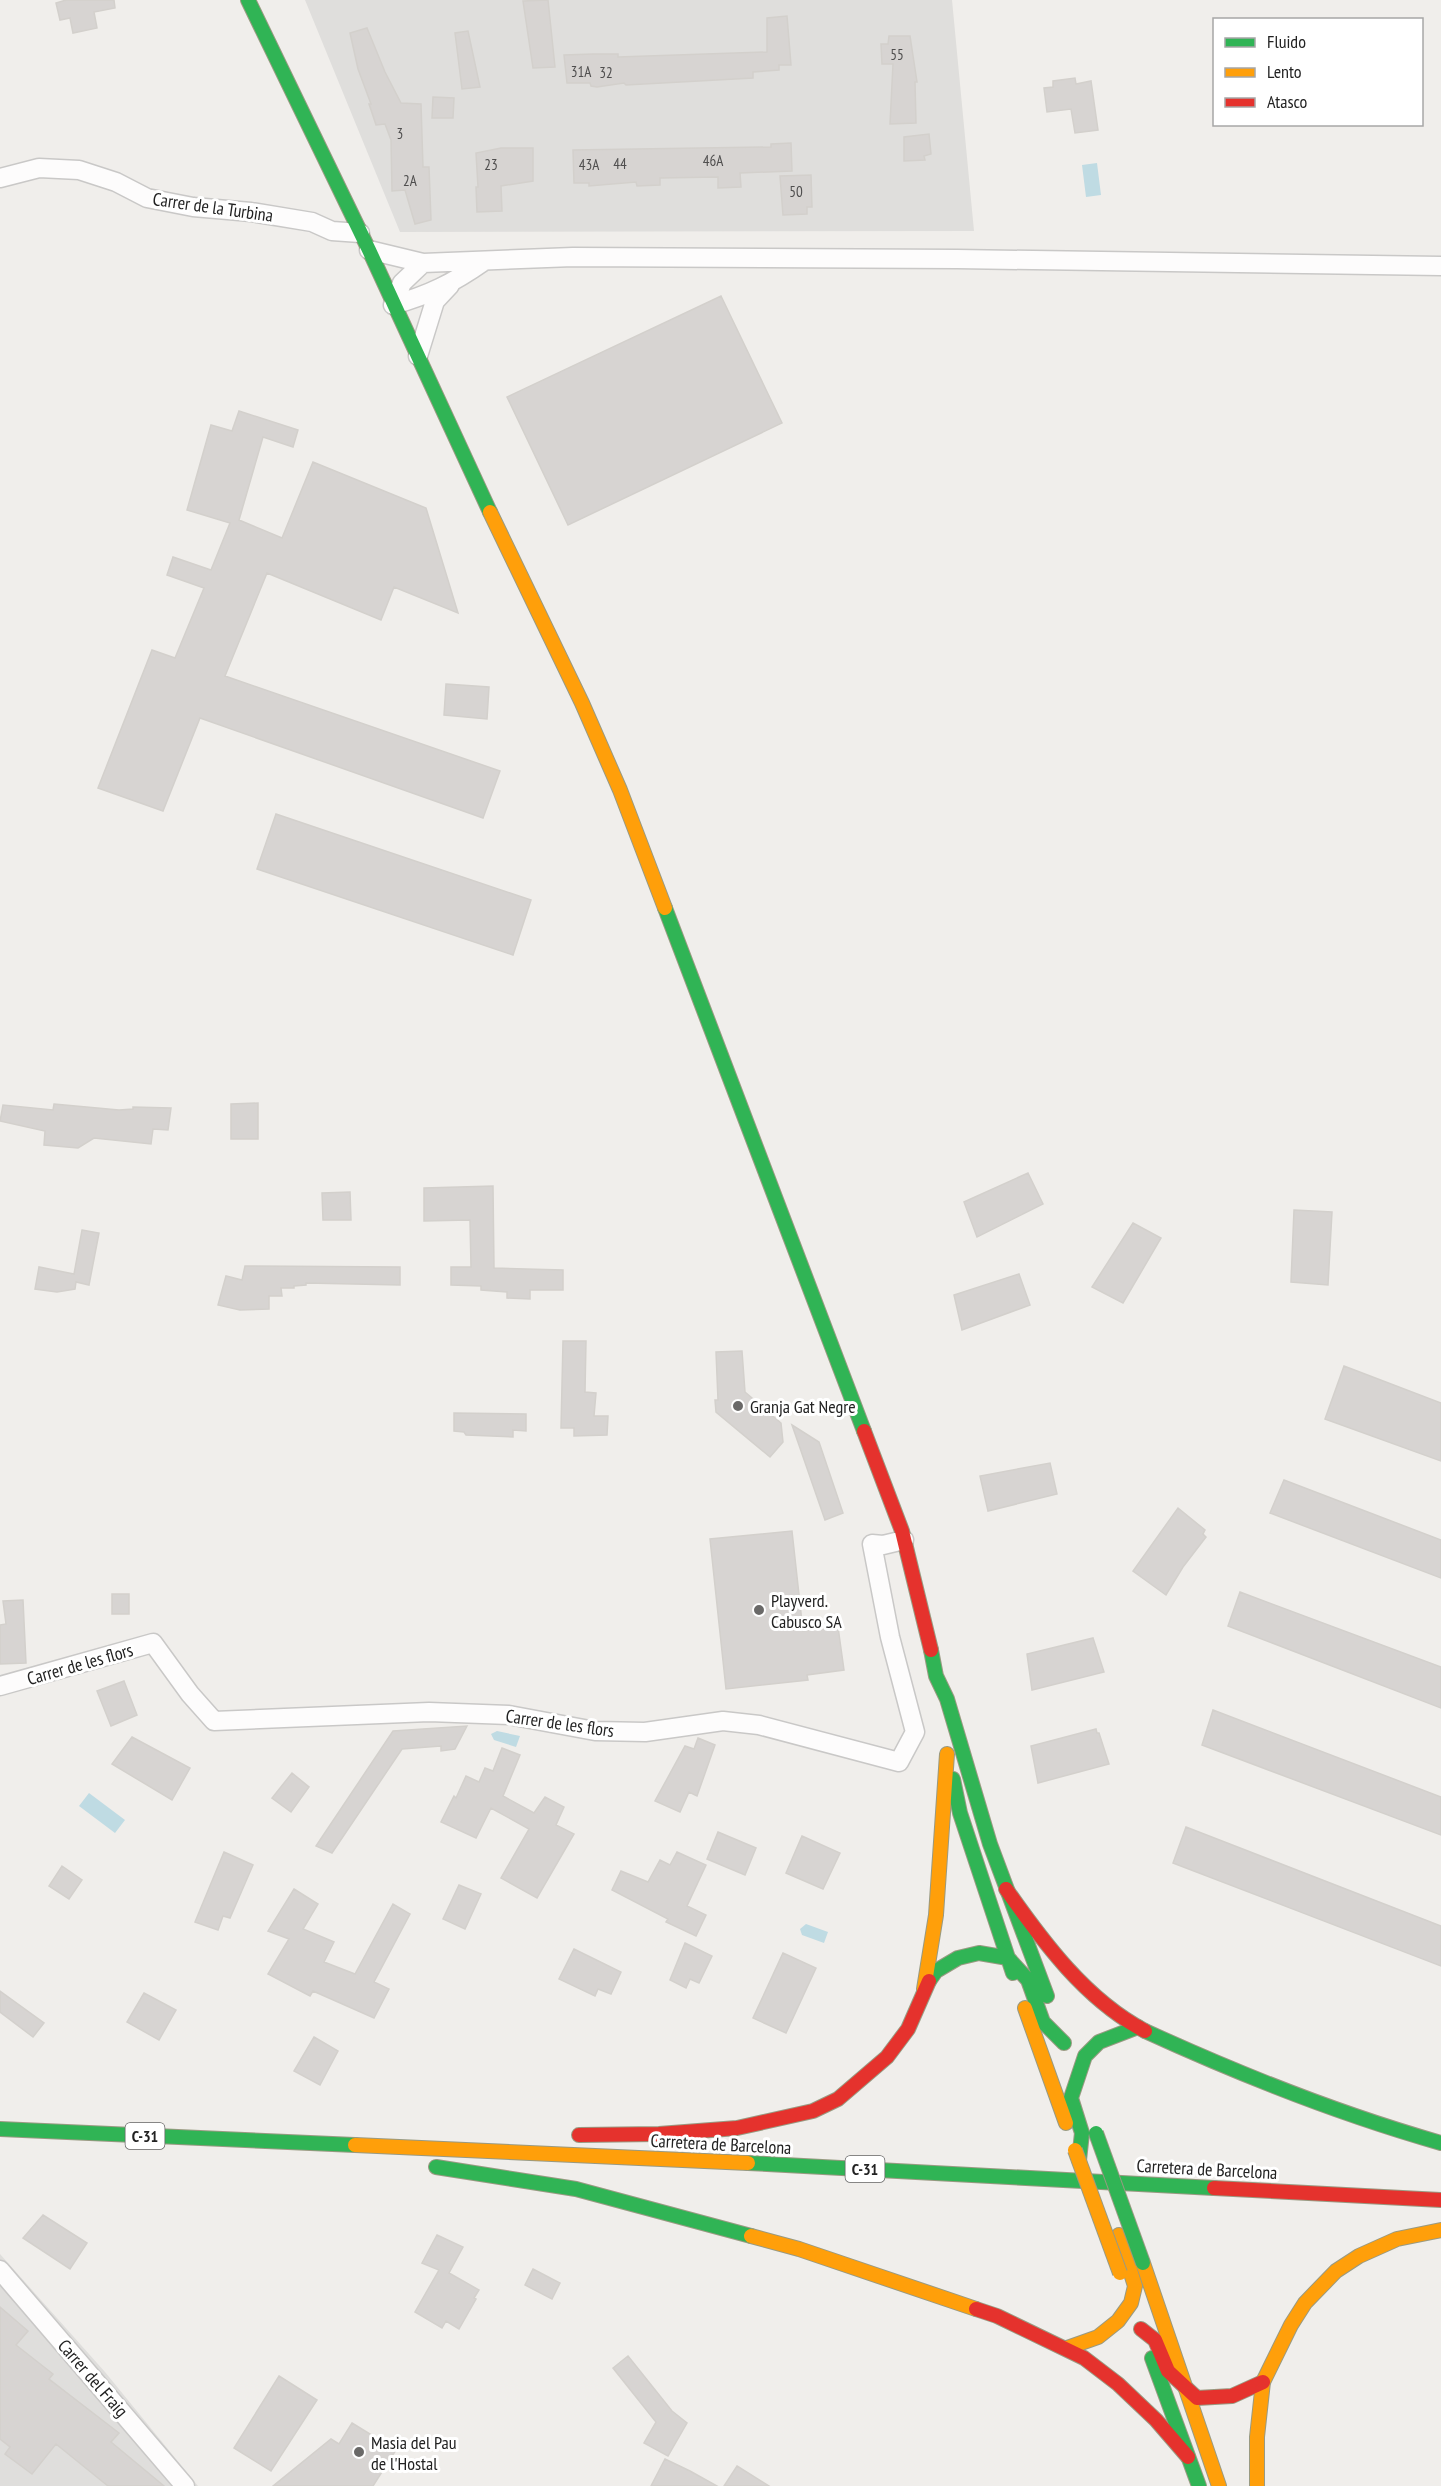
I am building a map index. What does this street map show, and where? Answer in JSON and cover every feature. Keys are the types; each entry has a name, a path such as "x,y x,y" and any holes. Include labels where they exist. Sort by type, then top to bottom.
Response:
{"main road":[{"path":"248,0 369,250 458,445 582,703 620,790 904,1540 924,1616 936,1676 947,1699 990,1844 1143,2263 1219,2486"},
{"path":"936,1676 933,1688 960,1813 1077,2155 1199,2486"},
{"path":"924,1989 937,1905 947,1754"},
{"path":"1006,1889 1064,1964 1100,1998 1138,2027 1215,2064 1262,2083 1392,2130 1441,2143"},
{"path":"569,2135 659,2134 737,2128 813,2111 838,2099 887,2056 908,2029 924,1989 936,1971 958,1958 979,1953 1008,1958 1028,1980 1044,2022 1067,2052"},
{"path":"1077,2155 1082,2133 1071,2097 1086,2056 1099,2042 1138,2027"},
{"name":"Carretera de Barcelona","path":"0,2129 787,2165 1441,2200"},
{"path":"290,2142 485,2137"},
{"path":"290,2142 405,2161"},
{"path":"428,2165 576,2189 799,2249 997,2316 1067,2348 1118,2384 1165,2429 1188,2457"},
{"path":"1067,2348 1098,2337 1118,2321 1131,2303 1135,2286 1119,2238 1121,2203"},
{"path":"1257,2486 1257,2438 1263,2382 1291,2325 1305,2303 1336,2271 1377,2247 1397,2239 1441,2230"},
{"path":"1141,2329 1155,2340 1168,2371 1197,2398 1227,2399 1245,2393 1263,2382"}],"street":[{"name":"Carrer de la Turbina","path":"0,178 39,168 79,170 116,182 147,198 193,207 251,212 312,222 332,231 360,233"},
{"path":"369,250 423,263 573,257 1441,266"},
{"path":"393,305 450,284 483,262"},
{"path":"393,305 402,283 423,263"},
{"path":"418,356 435,301 450,284"},
{"name":"Carrer de les flors","path":"0,1686 153,1643 190,1694 214,1721 429,1712 508,1715 595,1731 645,1732 723,1721 759,1725 899,1762 915,1732 890,1637 872,1544 883,1545 904,1540"},
{"name":"Carrer del Fraig","path":"0,2270 185,2486"}],"shaded area":[{"path":"305,0 952,0 974,231 400,232"},
{"path":"0,2254 105,2372 198,2486 0,2486"}],"water":[{"path":"1097,163 1101,195 1086,197 1082,165"},
{"path":"497,1731 520,1736 516,1747 494,1740 491,1734"},
{"path":"89,1793 125,1820 115,1833 79,1806"},
{"path":"806,1924 828,1932 824,1943 802,1935 800,1929"}],"building":[{"path":"66,0 114,0 115,8 94,12 97,28 73,33 70,18 60,20 56,3"},
{"path":"548,0 555,67 533,68 523,1"},
{"path":"787,16 791,65 779,65 779,70 753,72 753,78 626,85 624,83 597,87 591,86 590,83 567,83 564,55 618,54 618,57 767,52 767,18"},
{"path":"367,28 401,103 421,104 423,167 429,167 431,220 415,224 405,190 392,191 391,140 385,124 376,125 358,69 350,33"},
{"path":"468,31 480,87 462,89 455,33"},
{"path":"889,36 910,36 917,82 915,82 916,123 890,124 893,64 882,64 881,44 888,44"},
{"path":"1075,78 1076,84 1091,81 1098,130 1075,133 1071,109 1047,112 1044,88 1053,87 1053,81"},
{"path":"433,97 454,98 453,118 432,118"},
{"path":"929,134 931,154 924,156 925,160 904,161 904,137"},
{"path":"791,143 792,171 740,173 741,187 718,188 718,177 660,178 660,185 637,186 636,182 589,186 589,183 574,183 573,150 771,147 771,144"},
{"path":"501,148 533,148 533,181 501,186 502,211 477,212 476,153"},
{"path":"811,175 812,207 807,207 807,214 783,215 780,176"},
{"path":"721,296 782,423 568,525 507,397"},
{"path":"239,411 298,430 293,447 263,437 239,520 282,538 313,462 426,508 458,613 394,587 381,620 267,573 225,676 500,771 483,818 200,718 163,811 98,788 152,650 175,658 204,588 167,575 173,557 211,570 230,523 187,510 211,425 232,431"},
{"path":"446,684 489,687 487,719 444,715"},
{"path":"276,814 531,900 513,955 257,869"},
{"path":"258,1103 258,1139 231,1139 231,1104"},
{"path":"54,1104 119,1110 133,1109 133,1107 171,1108 168,1130 153,1129 151,1144 94,1138 78,1148 44,1145 45,1131 0,1121 3,1105 53,1110"},
{"path":"1028,1173 1043,1204 977,1237 964,1202"},
{"path":"493,1186 494,1268 563,1270 563,1290 530,1290 530,1299 507,1298 507,1292 481,1290 481,1286 451,1285 451,1267 471,1267 470,1220 424,1221 424,1188"},
{"path":"350,1192 351,1220 323,1220 322,1193"},
{"path":"1294,1210 1332,1212 1328,1285 1291,1282"},
{"path":"1133,1223 1161,1238 1123,1303 1092,1287"},
{"path":"82,1230 99,1233 89,1285 76,1282 75,1289 57,1292 35,1289 39,1267 74,1274"},
{"path":"245,1266 400,1267 400,1285 306,1283 306,1285 294,1286 294,1288 281,1288 282,1296 269,1296 269,1309 240,1310 218,1305 226,1276 242,1280"},
{"path":"1019,1274 1030,1305 962,1330 954,1295"},
{"path":"563,1341 586,1341 585,1392 596,1393 594,1416 608,1416 607,1435 574,1436 574,1428 561,1428"},
{"name":"Granja Gat Negre","path":"742,1351 745,1392 781,1423 783,1442 770,1457 716,1412 715,1400 718,1400 716,1352"},
{"path":"1344,1366 1441,1403 1441,1461 1325,1419"},
{"path":"454,1413 526,1414 526,1431 513,1430 513,1437 466,1435 464,1432 454,1431"},
{"path":"792,1425 819,1442 843,1513 825,1520"},
{"path":"1050,1463 1057,1494 988,1511 980,1476"},
{"path":"1284,1480 1441,1540 1441,1578 1270,1513"},
{"path":"1178,1508 1205,1530 1203,1534 1206,1537 1183,1567 1166,1595 1133,1571"},
{"name":"Playverd. Cabusco SA","path":"792,1531 803,1631 838,1627 844,1670 807,1675 808,1680 726,1689 710,1539"},
{"path":"1240,1592 1441,1667 1441,1708 1228,1626"},
{"path":"112,1594 129,1594 129,1614 112,1614"},
{"path":"23,1600 26,1663 0,1664 0,1625 6,1624 3,1601"},
{"path":"1093,1638 1104,1672 1032,1690 1027,1654"},
{"path":"124,1681 137,1715 111,1726 97,1691"},
{"path":"1213,1710 1441,1797 1441,1835 1202,1745"},
{"path":"467,1726 455,1749 441,1751 441,1746 402,1749 332,1853 316,1846 393,1731"},
{"path":"1096,1729 1109,1764 1038,1783 1031,1746"},
{"path":"132,1737 190,1768 172,1800 112,1764"},
{"path":"698,1738 715,1745 697,1796 689,1792 680,1812 655,1801 685,1746 694,1749"},
{"path":"502,1748 520,1755 503,1796 534,1813 545,1797 564,1807 556,1825 574,1834 537,1898 501,1878 529,1829 491,1808 476,1838 441,1822 466,1776 479,1782 485,1768 493,1771"},
{"path":"292,1773 309,1787 291,1812 272,1798"},
{"path":"1186,1827 1441,1926 1441,1966 1173,1863"},
{"path":"718,1832 756,1848 745,1875 707,1859"},
{"path":"802,1836 840,1853 823,1889 786,1873"},
{"path":"224,1852 253,1865 230,1918 223,1916 218,1930 195,1922"},
{"path":"677,1852 706,1865 687,1906 706,1915 696,1936 666,1922 668,1919 612,1890 621,1871 648,1882 660,1860 670,1865"},
{"path":"62,1866 82,1880 69,1899 49,1886"},
{"path":"459,1885 481,1894 465,1929 443,1919"},
{"path":"294,1889 318,1904 303,1929 334,1942 324,1962 355,1974 393,1904 410,1914 374,1982 389,1989 374,2018 313,1991 310,1996 268,1974 289,1939 268,1931"},
{"path":"685,1943 712,1956 699,1983 690,1979 686,1988 670,1980"},
{"path":"574,1949 621,1972 611,1994 598,1989 595,1996 559,1979"},
{"path":"783,1953 816,1968 786,2033 753,2018"},
{"path":"0,1991 44,2023 33,2037 0,2012"},
{"path":"144,1993 176,2010 159,2040 127,2022"},
{"path":"314,2037 338,2051 320,2085 294,2071"},
{"path":"43,2215 87,2243 70,2269 23,2238"},
{"path":"437,2235 463,2247 449,2273 479,2290 459,2329 446,2321 442,2328 415,2312 439,2270 422,2263"},
{"path":"533,2269 560,2283 552,2299 525,2285"},
{"path":"0,2307 28,2331 16,2345 53,2374 49,2379 119,2433 111,2442 164,2486 108,2486 56,2444 32,2474 5,2454 10,2447 0,2439"},
{"path":"628,2356 672,2411 687,2423 668,2456 644,2443 656,2422 613,2368"},
{"path":"279,2376 317,2400 271,2471 234,2448"},
{"name":"Masia del Pau de l'Hostal","path":"352,2423 396,2450 373,2486 273,2486 331,2439 339,2444"},
{"path":"665,2459 690,2471 717,2486 651,2486"},
{"path":"737,2466 769,2486 724,2486"}],"traffic: fast":[{"path":"248,0 369,250 490,512"},
{"path":"665,908 864,1431"},
{"path":"931,1650 936,1676 947,1699 990,1844 1047,1996"},
{"path":"953,1779 960,1813 1013,1973"},
{"path":"929,1981 936,1971 958,1958 979,1953 1008,1958 1028,1980 1043,2022 1064,2043"},
{"path":"1079,2160 1082,2133 1071,2098 1085,2056 1099,2042 1138,2027"},
{"path":"1145,2031 1291,2093 1441,2143"},
{"path":"0,2129 355,2145"},
{"path":"1096,2133 1143,2263"},
{"path":"748,2163 1214,2188"},
{"path":"436,2167 576,2189 751,2236"},
{"path":"1152,2358 1199,2486"}],"traffic: slow":[{"path":"490,512 582,703 620,790 665,908"},
{"path":"924,1989 936,1915 947,1754"},
{"path":"1025,2008 1066,2123"},
{"path":"355,2145 748,2163"},
{"path":"1075,2150 1120,2273"},
{"path":"1257,2486 1257,2437 1263,2382 1291,2325 1305,2303 1336,2271 1359,2256 1397,2239 1441,2230"},
{"path":"1067,2348 1098,2337 1118,2321 1131,2303 1135,2286 1119,2235"},
{"path":"751,2236 799,2249 976,2309"},
{"path":"1143,2263 1219,2486"}],"traffic: jam":[{"path":"864,1431 902,1531 931,1650"},
{"path":"1006,1889 1067,1968 1104,2003 1145,2031"},
{"path":"579,2135 659,2134 737,2128 813,2111 838,2099 887,2057 908,2029 929,1981"},
{"path":"1214,2188 1441,2200"},
{"path":"976,2309 997,2316 1084,2358 1118,2384 1156,2420 1188,2457"},
{"path":"1141,2329 1155,2340 1168,2371 1197,2398 1232,2396 1263,2382"}],"place":[{"name":"Granja Gat Negre","path":"738,1406"},
{"name":"Playverd. Cabusco SA","path":"759,1610"},
{"name":"Masia del Pau de l'Hostal","path":"359,2452"}]}
